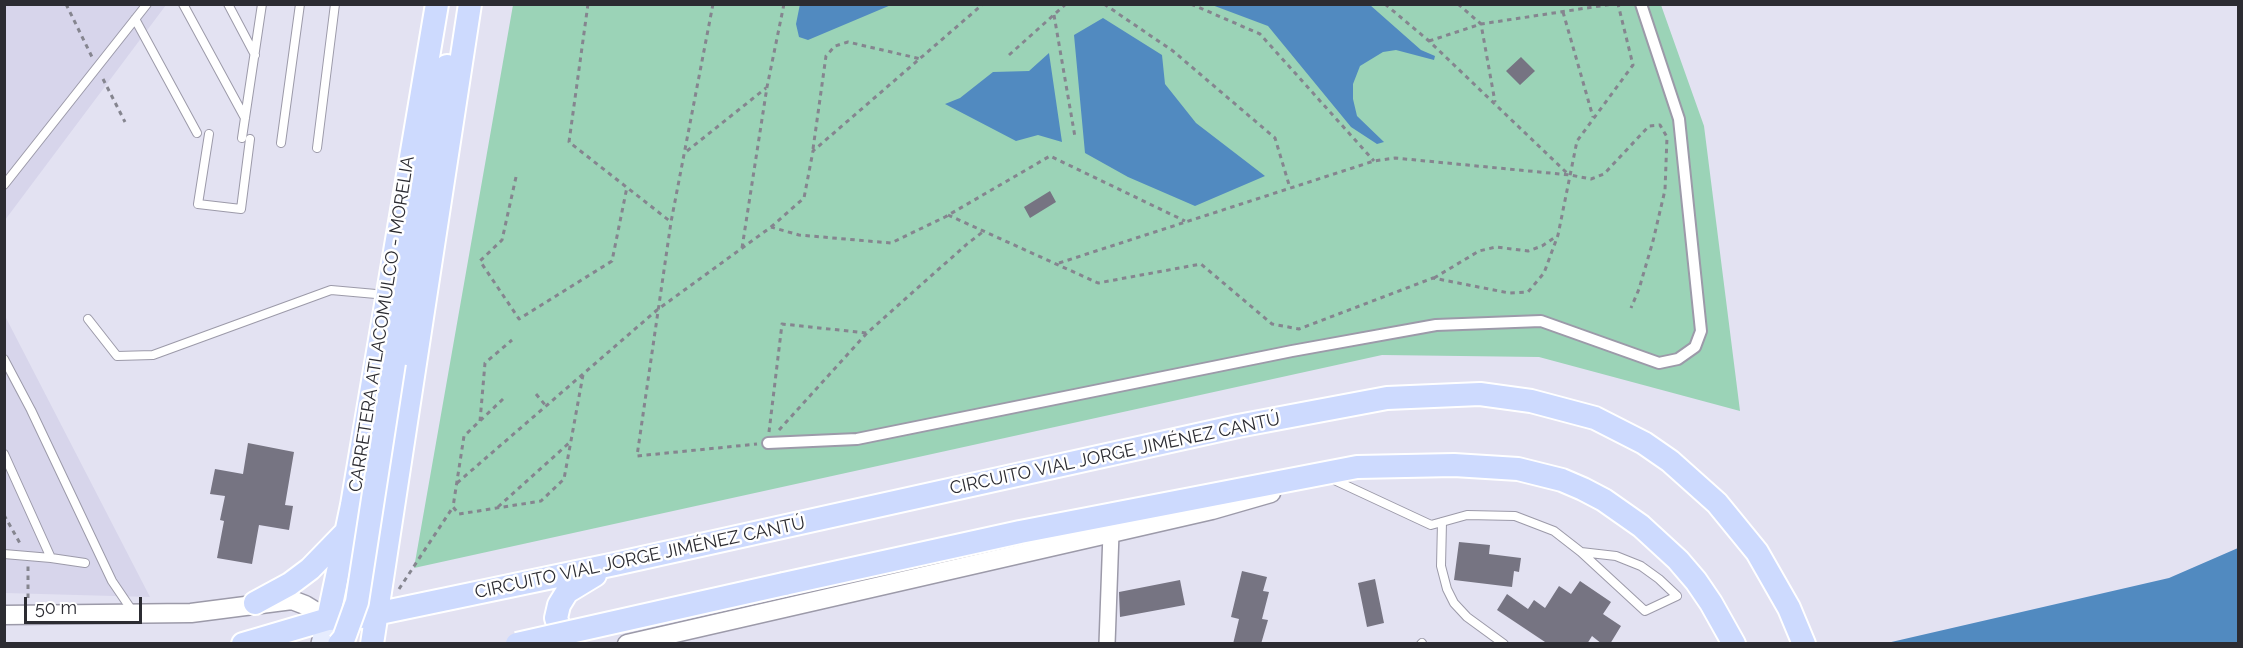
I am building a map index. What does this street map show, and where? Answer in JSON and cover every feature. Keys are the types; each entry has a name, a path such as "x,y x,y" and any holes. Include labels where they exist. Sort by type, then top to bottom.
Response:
{"main road":[{"name":"CARRETERA ATLACOMULCO - MORELIA","path":"322,644 352,505 437,4"},
{"path":"339,644 344,638 357,602 437,106 463,4"},
{"name":"CARRETERA ATLACOMULCO - MORELIA","path":"372,644 470,4"},
{"name":"CIRCUITO VIAL JORGE JIMÉNEZ CANTÚ","path":"243,644 328,619 356,618 377,614 615,564 1238,426 1387,398 1480,394 1531,401 1595,418 1644,443 1670,461 1716,503 1757,552 1789,608 1804,644"},
{"path":"517,644 1020,532 1357,467 1454,465 1518,469 1562,480 1604,500 1641,526 1678,560 1711,603 1734,644"},
{"path":"255,603 290,584 310,569 346,532"},
{"path":"568,644 564,641 555,618 559,605 567,592 615,564"}],"street":[{"path":"768,443 857,439 1280,353 1437,325 1541,321 1659,363 1678,359 1695,347 1701,331 1679,119 1641,4"},
{"path":"627,644 1212,510 1357,467"},
{"path":"1107,644 1111,533"},
{"path":"4,615 191,613 292,600 305,604 328,619"}],"lane":[{"path":"4,185 147,4"},
{"path":"183,4 245,118"},
{"path":"228,4 255,55"},
{"path":"209,134 198,204 241,209 246,139 245,118 262,4"},
{"path":"281,143 300,4"},
{"path":"318,148 335,4"},
{"path":"135,19 197,133"},
{"path":"88,319 117,356 153,355 331,290 387,296"},
{"path":"4,359 31,410 112,581 134,614"},
{"path":"4,454 51,558"},
{"path":"1326,476 1431,525 1467,515 1515,516 1554,531 1581,552 1645,611 1677,596 1641,566 1616,556 1581,552"},
{"path":"1442,522 1441,566 1447,589 1454,603 1467,617 1504,644"},
{"path":"4,554 85,563"}],"path":[{"path":"588,4 569,142 671,222"},
{"path":"713,4 671,222 637,456 768,443 867,333 984,231"},
{"path":"742,248 767,87 784,4"},
{"path":"813,151 983,4"},
{"path":"1009,55 1066,4"},
{"path":"1104,4 1173,51 1275,138 1290,188"},
{"path":"1191,4 1260,34 1374,161"},
{"path":"1385,4 1429,41 1570,175"},
{"path":"1458,4 1481,24 1495,104"},
{"path":"1429,41 1481,24 1613,4"},
{"path":"1433,278 1509,293 1528,292 1544,273 1558,235 1577,141 1633,65 1618,4"},
{"path":"1563,12 1593,119"},
{"path":"1054,15 1074,137"},
{"path":"457,483 657,310 771,227 804,198 813,151 825,56 835,46 848,42 921,59"},
{"path":"685,152 767,87"},
{"path":"1057,264 1374,161 1395,158 1591,179 1604,174 1649,126 1660,124 1667,137 1665,190 1653,241 1631,308"},
{"path":"771,227 799,235 891,243 948,215 1050,156 1185,221"},
{"path":"516,177 502,240 480,261 519,319 612,261 627,188"},
{"path":"948,215 1098,283 1201,264 1272,324 1299,329 1433,278 1479,251 1496,247 1527,251 1542,246 1558,235"},
{"path":"768,443 782,324 867,333"},
{"path":"480,422 485,363 513,340"},
{"path":"453,507 459,514 541,501 564,479 583,373"},
{"path":"536,394 546,406"},
{"path":"377,614 401,587 453,507 464,436 503,399"},
{"path":"496,508 570,442"}],"shaded area":[{"path":"5,5 166,5 5,220"},
{"path":"5,316 150,597 5,593"}],"green space":[{"path":"513,5 1661,5 1704,126 1740,411 1539,357 1382,355 414,568"}],"water":[{"path":"800,4 891,5 808,40 799,37 796,24"},
{"path":"1212,5 1370,5 1421,50 1435,56 1434,60 1396,50 1383,52 1360,66 1353,84 1353,99 1357,116 1384,142 1377,144 1351,127 1268,26"},
{"path":"1103,18 1162,55 1165,84 1196,123 1265,176 1195,206 1128,177 1085,153 1074,35"},
{"path":"1049,53 1062,142 1038,135 1016,141 945,104 960,98 993,72 1029,71"},
{"path":"2238,548 2238,643 1887,643 2169,578"}],"building":[{"path":"1521,57 1535,71 1520,85 1506,71"},
{"path":"1050,191 1056,202 1030,218 1024,207"},
{"path":"248,443 294,452 285,505 293,506 289,530 259,525 252,564 217,558 224,521 220,520 225,496 210,494 215,469 243,474"},
{"path":"1459,542 1490,545 1489,554 1521,558 1519,572 1514,571 1512,587 1454,580"},
{"path":"1242,571 1267,577 1263,591 1269,592 1262,619 1268,620 1261,644 1233,644 1239,619 1231,617"},
{"path":"1375,579 1384,623 1367,627 1358,583"},
{"path":"1180,580 1185,605 1120,617 1119,592"},
{"path":"1580,581 1611,602 1603,614 1621,626 1610,644 1602,644 1592,636 1587,644 1548,644 1497,610 1507,594 1528,609 1534,600 1545,608 1559,586 1571,594"}]}
